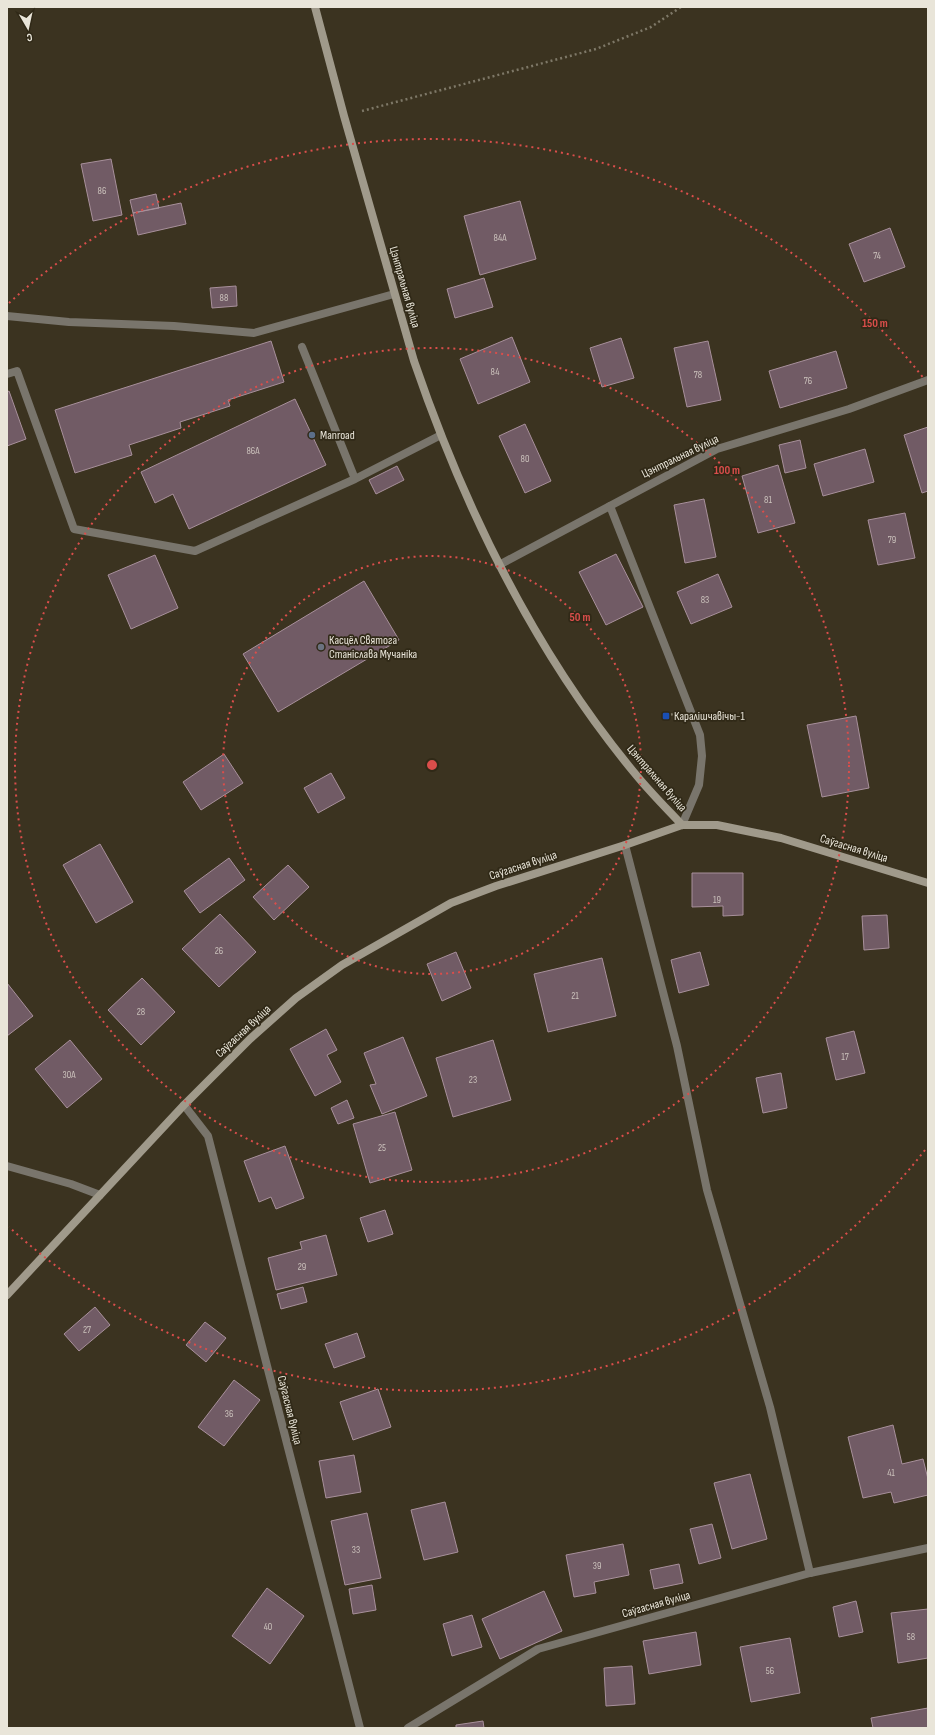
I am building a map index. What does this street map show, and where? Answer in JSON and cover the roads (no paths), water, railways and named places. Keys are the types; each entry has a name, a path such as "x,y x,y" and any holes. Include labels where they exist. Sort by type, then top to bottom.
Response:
{"main road":[{"name":"Цэнтральная вуліца","path":"315,7 394,294 417,369 441,435 460,480 499,565 534,627 584,706 637,776 682,825"},
{"name":"Саўгасная вуліца","path":"7,1295 184,1104 250,1039 296,998 342,965 451,903 496,886 625,845 682,825 716,824 781,838 928,883"}],"street":[{"path":"7,316 68,322 174,326 254,333 394,294"},
{"path":"302,347 354,479"},
{"path":"7,374 17,371 74,529 195,551 354,479 441,435"},
{"name":"Цэнтральная вуліца","path":"499,565 718,449 849,408 928,380"},
{"path":"610,506 700,735 702,756 699,785 682,825"},
{"path":"625,845 677,1046 707,1190 770,1407 810,1573"},
{"name":"Саўгасная вуліца","path":"184,1104 208,1136 360,1728"},
{"path":"7,1166 71,1184 100,1195"},
{"name":"Саўгасная вуліца","path":"408,1728 538,1649 810,1573 928,1548"}],"place":[{"name":"Manroad","path":"312,435"},
{"name":"Касцёл Святога Станіслава Мучаніка","path":"321,647"},
{"name":"Каралішчавічы-1","path":"666,716"}]}
